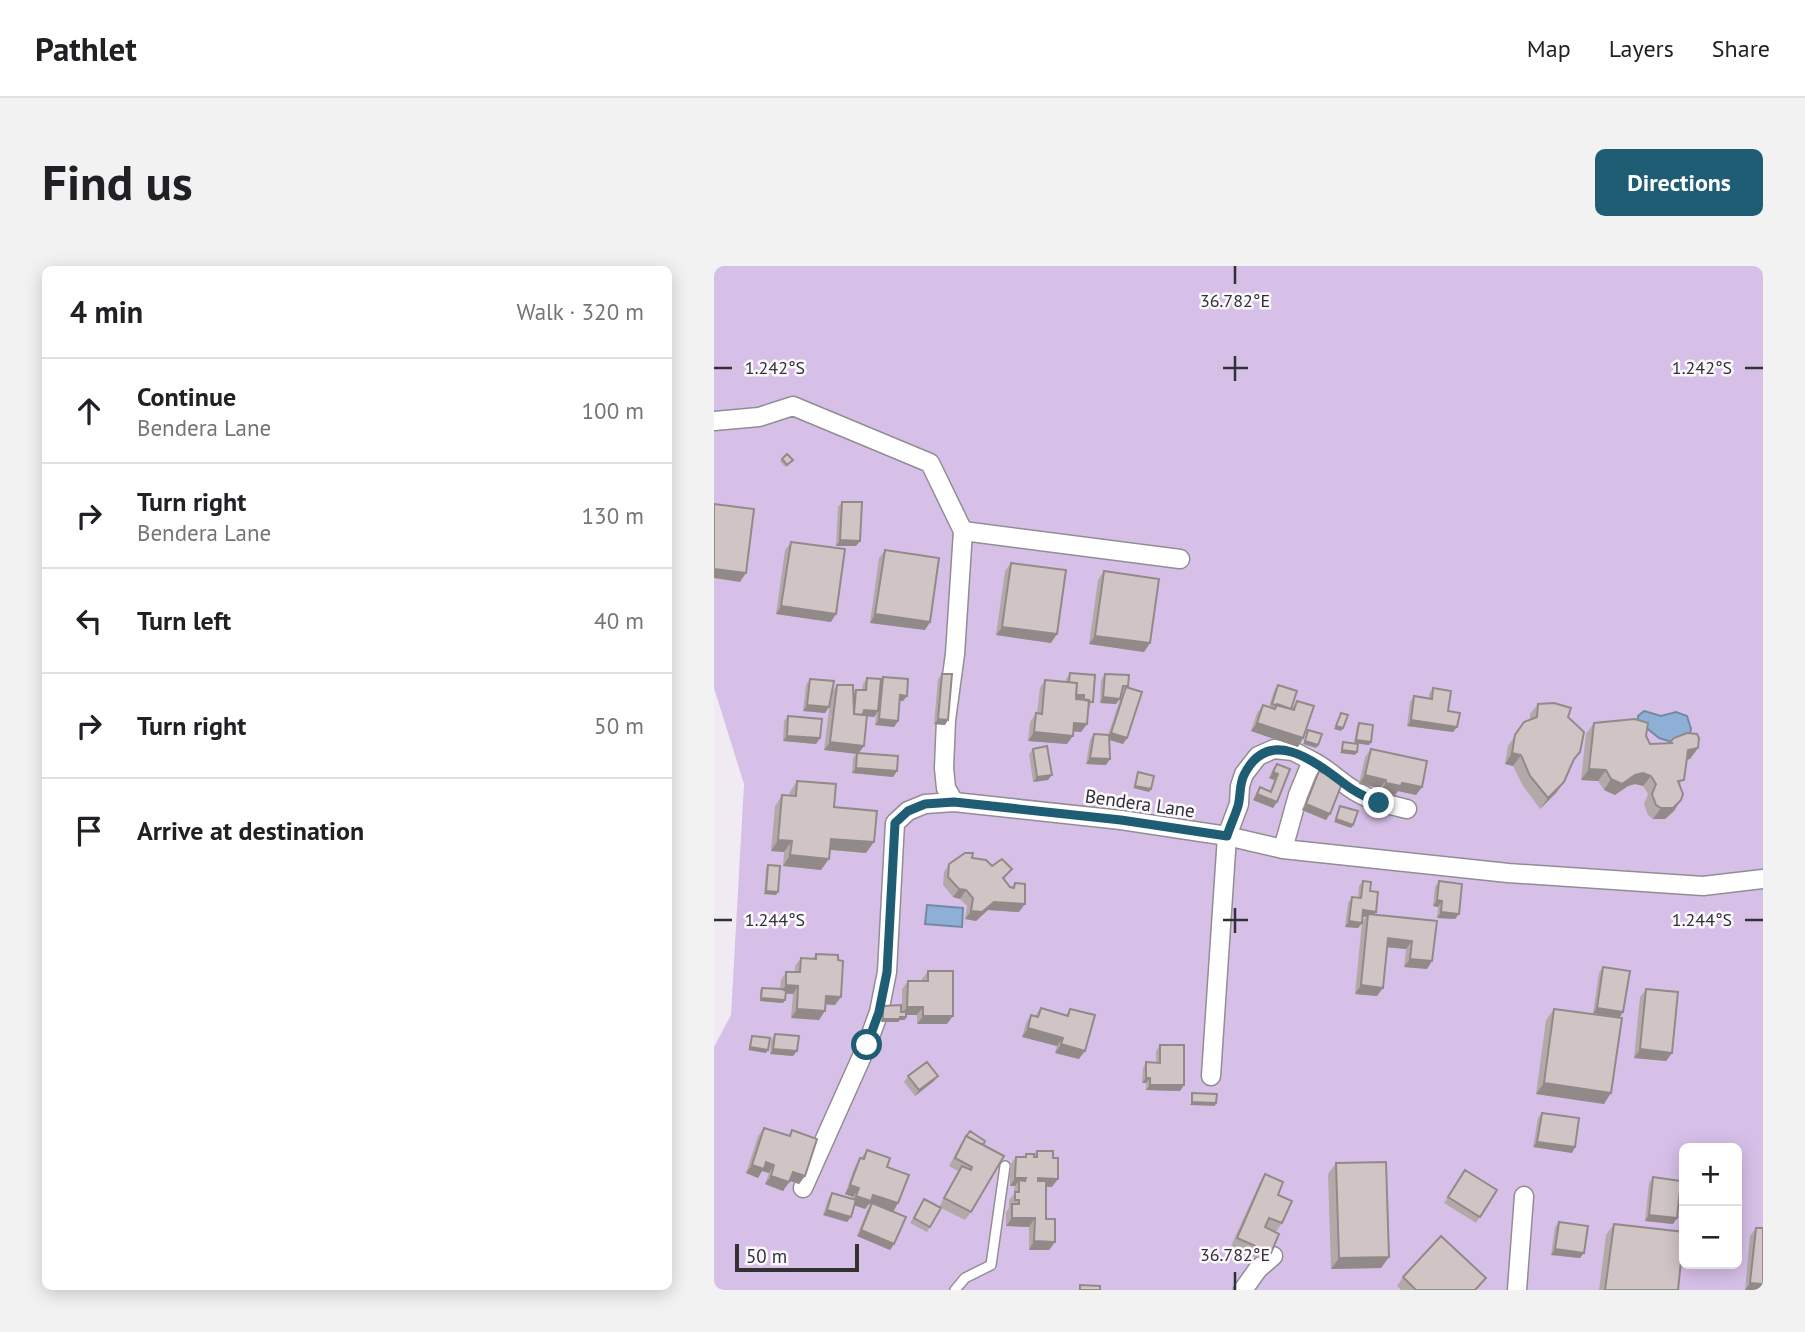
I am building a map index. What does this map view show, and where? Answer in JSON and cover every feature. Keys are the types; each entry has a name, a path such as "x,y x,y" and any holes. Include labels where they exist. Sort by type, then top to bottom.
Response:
{"street":[{"path":"714,421 759,417 793,406 930,463 963,531 944,768 946,788 954,802"},
{"path":"963,531 1180,559"},
{"path":"1211,1076 1227,836 1239,804 1244,774 1258,756 1274,749 1293,751 1325,767 1361,794 1379,803 1407,809"},
{"path":"1283,849 1298,795 1312,761"},
{"name":"Bendera Lane","path":"803,1188 879,1012 887,972 895,823 908,811 925,804 954,802 1082,816 1227,836 1283,849 1508,873 1703,886 1763,879"},
{"path":"1517,1290 1524,1196"},
{"path":"1243,1290 1258,1269 1273,1256"}],"lane":[{"path":"955,1290 965,1278 991,1265 1005,1167"}],"shaded area":[{"path":"714,266 1763,266 1763,1290 714,1290 714,1047 731,1015 744,784 714,688"}],"water":[{"path":"1644,711 1661,716 1676,712 1687,716 1691,729 1689,736 1675,743 1659,738 1638,721 1638,716"},
{"path":"927,905 963,908 962,927 925,924"}],"building":[{"path":"787,454 793,460 787,465 782,459"},
{"path":"842,502 862,502 860,541 840,540"},
{"path":"714,504 754,509 746,573 714,569"},
{"path":"791,542 845,549 836,614 781,606"},
{"path":"885,550 939,558 930,622 875,614"},
{"path":"1011,563 1066,570 1057,634 1002,627"},
{"path":"1104,571 1159,579 1150,643 1095,636"},
{"path":"1070,673 1095,675 1093,702 1084,700 1084,695 1076,695 1077,683 1069,682"},
{"path":"942,674 952,674 948,720 938,719"},
{"path":"1105,674 1129,675 1128,686 1123,686 1120,699 1103,697"},
{"path":"883,677 908,679 907,696 900,695 898,721 879,719"},
{"path":"867,678 881,679 878,711 864,710 863,715 854,714 856,690 866,690"},
{"path":"810,679 834,681 829,707 807,705"},
{"path":"1045,680 1077,683 1076,699 1089,700 1087,724 1074,723 1073,736 1034,732 1036,713 1042,714"},
{"path":"837,685 853,685 854,714 867,715 864,746 830,742"},
{"path":"1278,685 1297,691 1291,709 1272,704"},
{"path":"1126,687 1142,692 1127,738 1111,733"},
{"path":"1433,688 1451,691 1448,711 1460,713 1457,727 1411,720 1414,696 1432,699"},
{"path":"1297,701 1314,706 1303,738 1257,723 1263,705 1275,709 1277,704 1294,710"},
{"path":"1554,703 1571,708 1568,717 1584,732 1580,752 1564,782 1548,798 1530,776 1521,755 1512,753 1515,735 1524,722 1537,717 1538,704"},
{"path":"1341,713 1348,715 1343,728 1336,726"},
{"path":"788,716 822,719 820,738 787,736"},
{"path":"1635,719 1648,723 1646,736 1650,744 1673,743 1670,742 1674,738 1687,733 1697,734 1699,738 1698,748 1688,750 1684,780 1678,781 1683,794 1673,808 1656,805 1652,794 1656,784 1651,776 1643,773 1635,775 1622,784 1611,779 1606,770 1589,769 1594,723"},
{"path":"1359,723 1373,725 1371,742 1356,740"},
{"path":"1308,730 1322,734 1318,745 1305,741"},
{"path":"1094,734 1109,735 1110,759 1090,758"},
{"path":"1343,742 1358,744 1357,752 1342,750"},
{"path":"1047,746 1052,775 1037,777 1033,749"},
{"path":"1371,749 1427,761 1422,787 1386,783 1386,780 1365,775"},
{"path":"857,753 898,756 897,771 856,768"},
{"path":"1277,764 1290,769 1277,802 1257,794 1260,787 1271,792 1278,774 1273,772"},
{"path":"1319,771 1343,781 1330,814 1306,804"},
{"path":"1138,772 1154,776 1151,789 1135,786"},
{"path":"797,781 836,784 834,807 877,811 874,842 831,839 829,859 790,855 792,841 778,840 782,795 796,796"},
{"path":"1340,806 1358,811 1353,825 1336,819"},
{"path":"965,853 973,853 972,858 986,860 992,866 1002,859 1012,869 1003,878 1010,887 1014,888 1015,883 1025,884 1025,904 994,902 982,912 971,911 973,898 966,890 959,889 948,877 949,864"},
{"path":"768,865 780,866 778,892 766,891"},
{"path":"1363,881 1371,882 1370,891 1378,892 1376,912 1363,910 1362,923 1349,921 1352,897 1361,898"},
{"path":"1439,881 1462,884 1459,914 1441,912 1442,901 1437,900"},
{"path":"1368,914 1437,921 1432,961 1410,959 1412,941 1388,938 1383,988 1361,985"},
{"path":"816,954 838,955 838,960 843,961 841,997 826,996 825,1011 797,1009 798,986 786,985 786,972 800,972 801,958 816,959"},
{"path":"1603,967 1630,971 1623,1012 1597,1008"},
{"path":"928,971 953,971 953,1016 923,1016 923,1007 907,1007 908,981 928,981"},
{"path":"762,988 786,991 785,1000 761,998"},
{"path":"1646,989 1678,992 1672,1053 1640,1049"},
{"path":"901,1005 901,1012 906,1012 906,1017 883,1019 883,1006"},
{"path":"1041,1008 1068,1016 1070,1009 1095,1015 1085,1051 1061,1044 1063,1038 1028,1028 1031,1015 1038,1017"},
{"path":"1554,1009 1622,1018 1611,1093 1544,1083"},
{"path":"775,1034 799,1036 797,1051 773,1049"},
{"path":"752,1036 770,1038 768,1050 750,1047"},
{"path":"1160,1045 1184,1045 1184,1085 1150,1085 1150,1078 1146,1078 1146,1062 1160,1063"},
{"path":"927,1062 938,1076 919,1090 908,1076"},
{"path":"1192,1093 1217,1094 1216,1103 1192,1102"},
{"path":"1542,1113 1579,1118 1575,1147 1537,1142"},
{"path":"764,1128 790,1136 792,1130 817,1139 805,1176 793,1172 789,1182 771,1176 774,1165 766,1162 764,1169 752,1165"},
{"path":"970,1131 985,1141 983,1145 966,1136"},
{"path":"966,1136 1004,1156 971,1212 944,1198 962,1166 971,1170 972,1167 955,1158"},
{"path":"867,1150 890,1158 887,1167 909,1175 898,1203 873,1195 871,1201 856,1196 859,1188 850,1185 860,1158 864,1159"},
{"path":"1037,1151 1053,1151 1053,1158 1058,1158 1058,1179 1038,1178 1038,1181 1046,1181 1046,1219 1055,1219 1055,1242 1034,1241 1035,1218 1012,1218 1012,1204 1019,1204 1019,1200 1015,1200 1015,1192 1019,1192 1019,1180 1025,1181 1026,1178 1015,1178 1016,1157 1034,1154 1034,1157 1037,1157"},
{"path":"1386,1162 1389,1257 1339,1258 1336,1163"},
{"path":"1465,1170 1497,1190 1480,1217 1448,1197"},
{"path":"1265,1174 1283,1182 1278,1195 1292,1201 1282,1223 1269,1218 1265,1227 1279,1234 1271,1253 1237,1238"},
{"path":"1653,1177 1679,1181 1677,1218 1649,1215"},
{"path":"832,1193 856,1200 851,1217 827,1210"},
{"path":"924,1199 941,1208 930,1227 914,1218"},
{"path":"872,1203 906,1217 894,1244 861,1230"},
{"path":"1559,1222 1588,1226 1584,1253 1555,1249"},
{"path":"1614,1224 1679,1231 1678,1290 1605,1290"},
{"path":"1756,1228 1763,1228 1763,1284 1750,1283"},
{"path":"1441,1236 1486,1278 1475,1290 1416,1290 1403,1277"},
{"path":"1080,1285 1100,1286 1100,1290 1080,1290"}],"route":[{"path":"867,1045 879,1012 887,972 895,823 908,811 925,804 954,802 1121,820 1227,836 1239,804 1244,774 1258,756 1274,749 1293,751 1325,767 1348,786 1379,803"}]}
